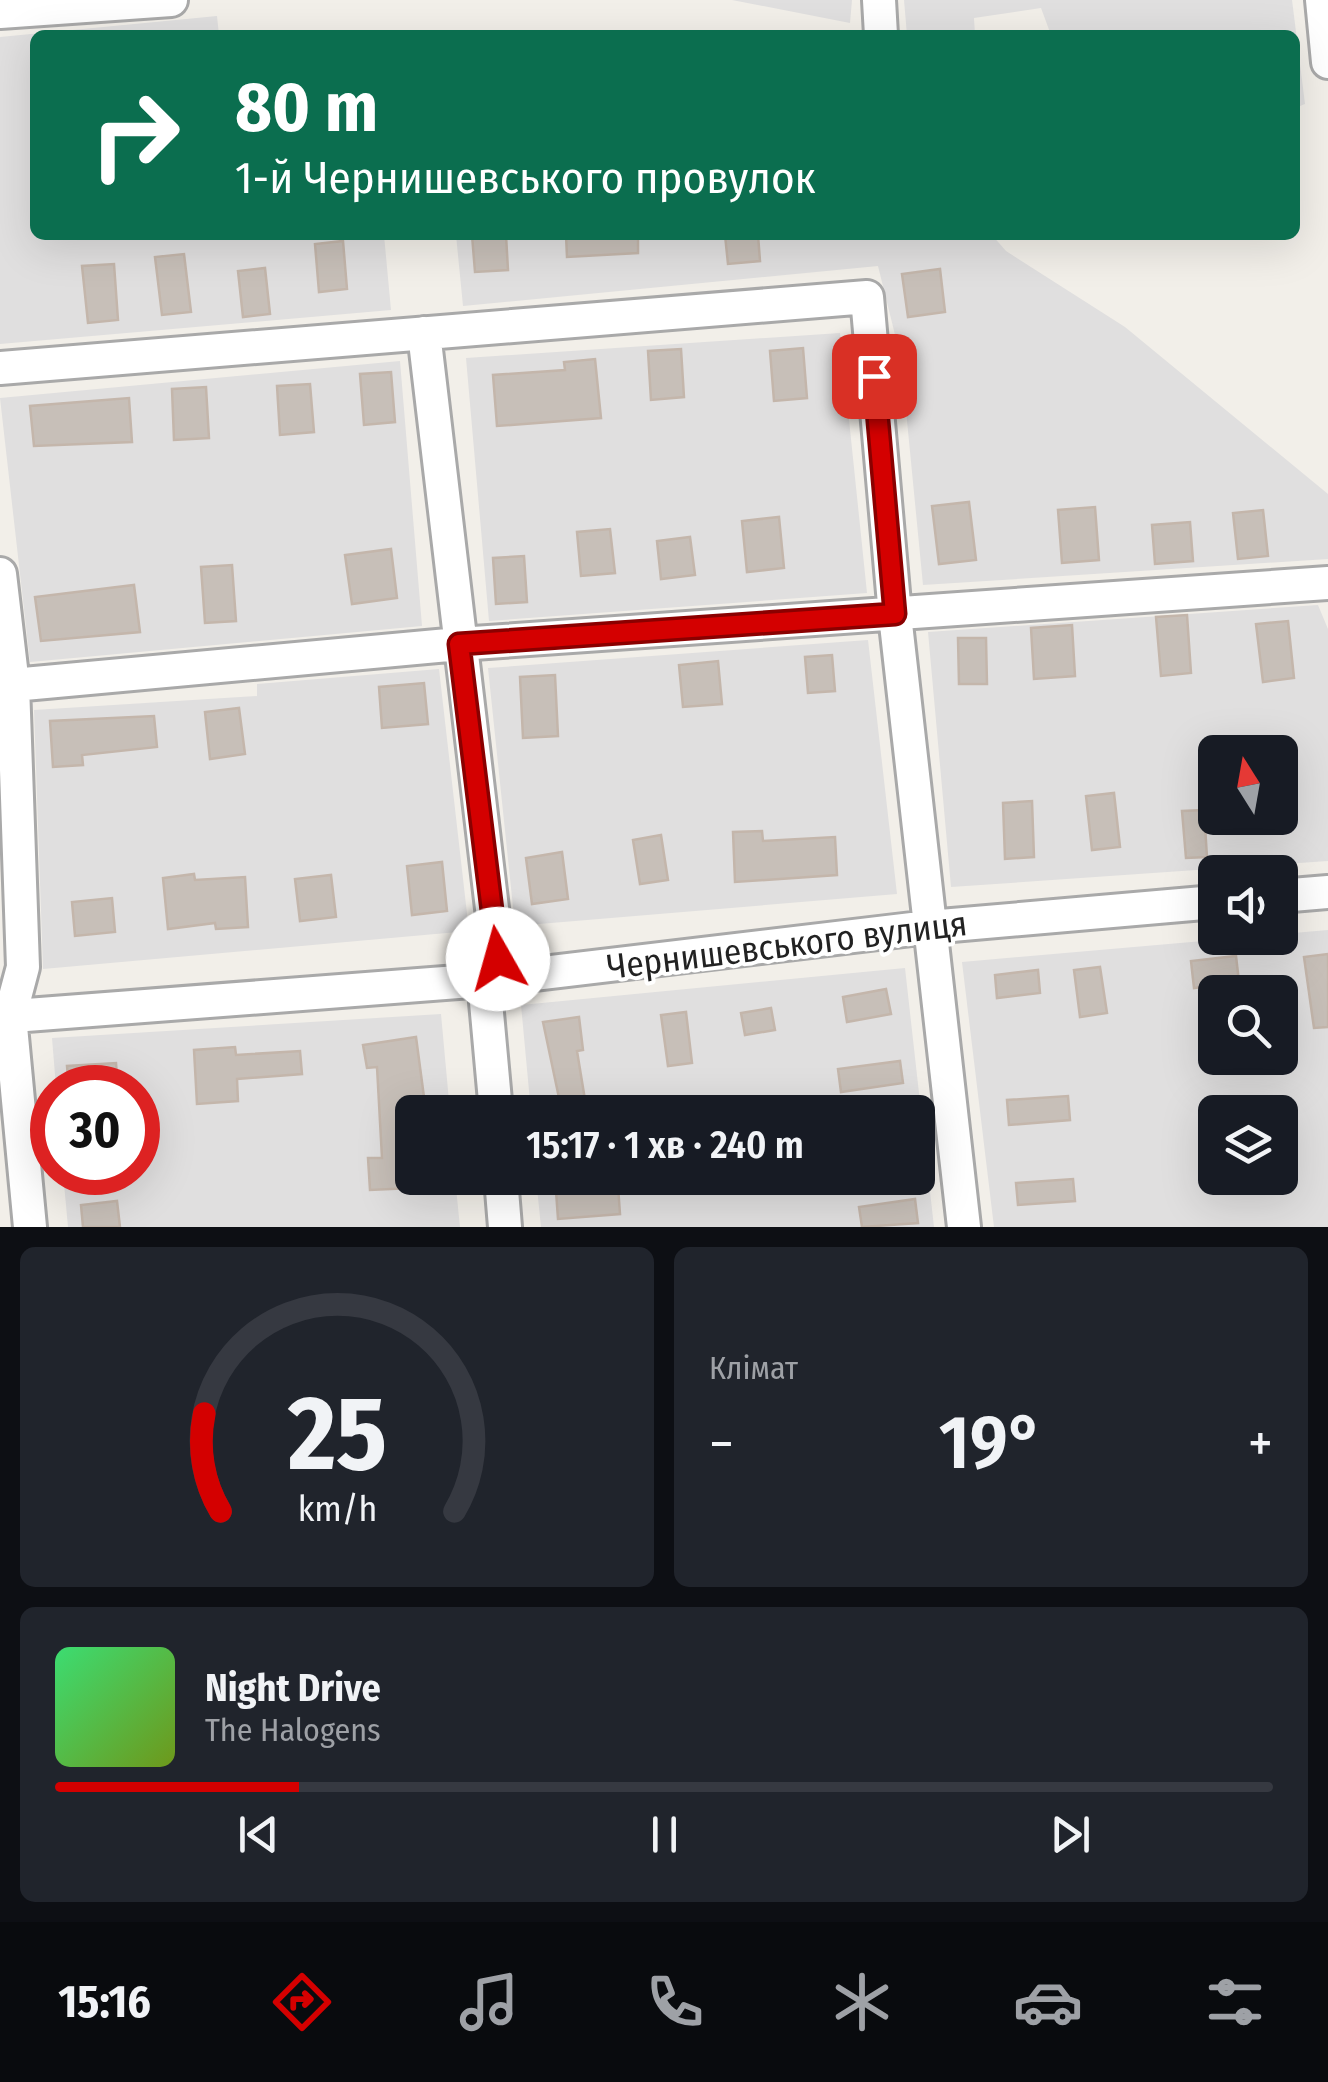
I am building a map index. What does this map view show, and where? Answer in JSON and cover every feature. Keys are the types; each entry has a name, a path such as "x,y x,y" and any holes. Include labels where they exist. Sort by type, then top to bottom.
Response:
{"street":[{"path":"0,12 171,0"},
{"path":"879,0 882,30"},
{"path":"1322,0 1328,62"},
{"path":"0,368 867,296 895,614 964,1227"},
{"path":"424,333 498,959 484,980 494,1095"},
{"path":"0,574 13,685 23,967 5,1016 30,1227"},
{"path":"13,685 459,644 1328,582"},
{"path":"1298,894 1328,892"},
{"name":"Чернишевського вулиця","path":"5,1016 484,980 929,927 1198,903"},
{"path":"502,1195 505,1227"}],"shaded area":[{"path":"732,0 852,0 850,23"},
{"path":"904,0 1292,0 1296,30 1049,30 1041,8 974,18 975,30 907,30"},
{"path":"217,16 218,30 72,30"},
{"path":"30,34 30,240 384,240 391,310 0,344 0,37"},
{"path":"1300,64 1305,104 1300,106"},
{"path":"456,240 996,240 1006,251 1125,327 1328,494 1328,559 923,585 901,359 878,266 463,306"},
{"path":"840,333 867,593 489,621 466,358"},
{"path":"400,361 422,626 30,662 0,398"},
{"path":"1318,605 1328,629 1328,861 1298,863 1298,855 1198,855 1198,870 951,887 928,632"},
{"path":"868,640 897,894 515,926 488,668"},
{"path":"439,669 469,931 43,969 34,710 257,696 257,684"},
{"path":"1328,930 1328,1227 994,1227 962,962 1198,941 1198,955 1298,955 1298,933"},
{"path":"905,968 919,1095 529,1095 521,1005"},
{"path":"441,1014 448,1095 395,1095 395,1195 457,1195 460,1227 68,1227 65,1195 160,1195 160,1065 54,1065 52,1038"},
{"path":"538,1195 930,1195 934,1227 541,1227"}],"building":[{"path":"472,240 506,240 508,270 475,272"},
{"path":"566,240 638,240 638,253 567,257"},
{"path":"726,240 758,240 760,261 728,264"},
{"path":"343,241 347,289 319,292 315,244"},
{"path":"184,254 191,312 162,315 155,257"},
{"path":"114,264 118,320 88,323 82,266"},
{"path":"265,268 270,314 243,317 238,271"},
{"path":"940,269 945,312 908,317 902,274"},
{"path":"803,348 807,398 774,401 770,351"},
{"path":"681,349 684,397 651,400 648,351"},
{"path":"595,359 601,418 497,426 493,375 565,370 564,362"},
{"path":"391,372 395,422 364,425 360,374"},
{"path":"310,384 314,432 280,435 277,386"},
{"path":"206,387 209,438 174,440 172,389"},
{"path":"129,398 132,442 34,446 30,406"},
{"path":"969,502 976,560 939,564 932,506"},
{"path":"1095,507 1099,560 1062,563 1058,510"},
{"path":"1263,510 1268,556 1238,559 1233,513"},
{"path":"779,517 784,568 747,572 742,521"},
{"path":"1190,522 1193,561 1155,564 1152,525"},
{"path":"610,529 615,573 581,576 577,532"},
{"path":"690,537 695,575 661,579 657,541"},
{"path":"391,549 397,598 352,604 345,555"},
{"path":"524,556 527,602 496,604 493,558"},
{"path":"232,565 236,621 205,623 201,567"},
{"path":"134,585 140,632 41,641 35,597"},
{"path":"1187,615 1191,673 1161,676 1156,617"},
{"path":"1288,621 1294,678 1263,682 1256,624"},
{"path":"1072,625 1075,676 1034,679 1031,628"},
{"path":"958,638 986,638 987,684 959,684"},
{"path":"832,655 835,691 808,693 805,657"},
{"path":"718,661 722,704 683,707 679,665"},
{"path":"555,675 558,736 523,738 520,677"},
{"path":"424,683 428,724 382,728 379,687"},
{"path":"239,708 245,754 210,759 205,712"},
{"path":"154,716 157,747 82,755 83,765 53,767 50,721"},
{"path":"1114,793 1120,847 1092,850 1086,796"},
{"path":"1032,801 1034,857 1005,859 1003,803"},
{"path":"1198,810 1198,835 1206,835 1207,855 1186,858 1182,811"},
{"path":"762,831 763,841 835,837 837,875 735,882 733,832"},
{"path":"661,835 668,880 640,884 633,840"},
{"path":"562,852 568,899 532,904 526,858"},
{"path":"442,862 447,911 412,915 407,866"},
{"path":"194,874 195,880 245,877 248,927 216,929 215,923 168,929 163,878"},
{"path":"331,875 336,917 300,921 295,879"},
{"path":"112,898 115,932 75,936 72,902"},
{"path":"1328,954 1328,1027 1314,1028 1304,957"},
{"path":"1236,956 1238,975 1198,975 1198,987 1194,988 1191,961"},
{"path":"1100,967 1107,1013 1080,1017 1074,970"},
{"path":"1038,970 1040,993 997,998 995,975"},
{"path":"886,989 891,1014 847,1022 843,997"},
{"path":"771,1008 775,1030 745,1035 741,1013"},
{"path":"686,1012 692,1063 668,1066 661,1015"},
{"path":"579,1017 583,1050 577,1051 584,1095 558,1095 543,1022"},
{"path":"416,1037 424,1095 395,1095 395,1189 370,1190 368,1158 382,1158 377,1067 367,1068 363,1045"},
{"path":"235,1047 236,1055 300,1051 302,1074 237,1079 238,1101 197,1104 194,1050"},
{"path":"900,1061 903,1083 841,1092 838,1069"},
{"path":"1068,1096 1070,1120 1009,1125 1007,1100"},
{"path":"1073,1179 1075,1201 1018,1205 1016,1183"},
{"path":"556,1195 619,1195 620,1214 558,1219"},
{"path":"915,1199 918,1223 862,1227 859,1207"},
{"path":"117,1201 120,1227 83,1227 81,1205"}],"route":[{"path":"498,959 459,644 895,614 874,376"}]}
